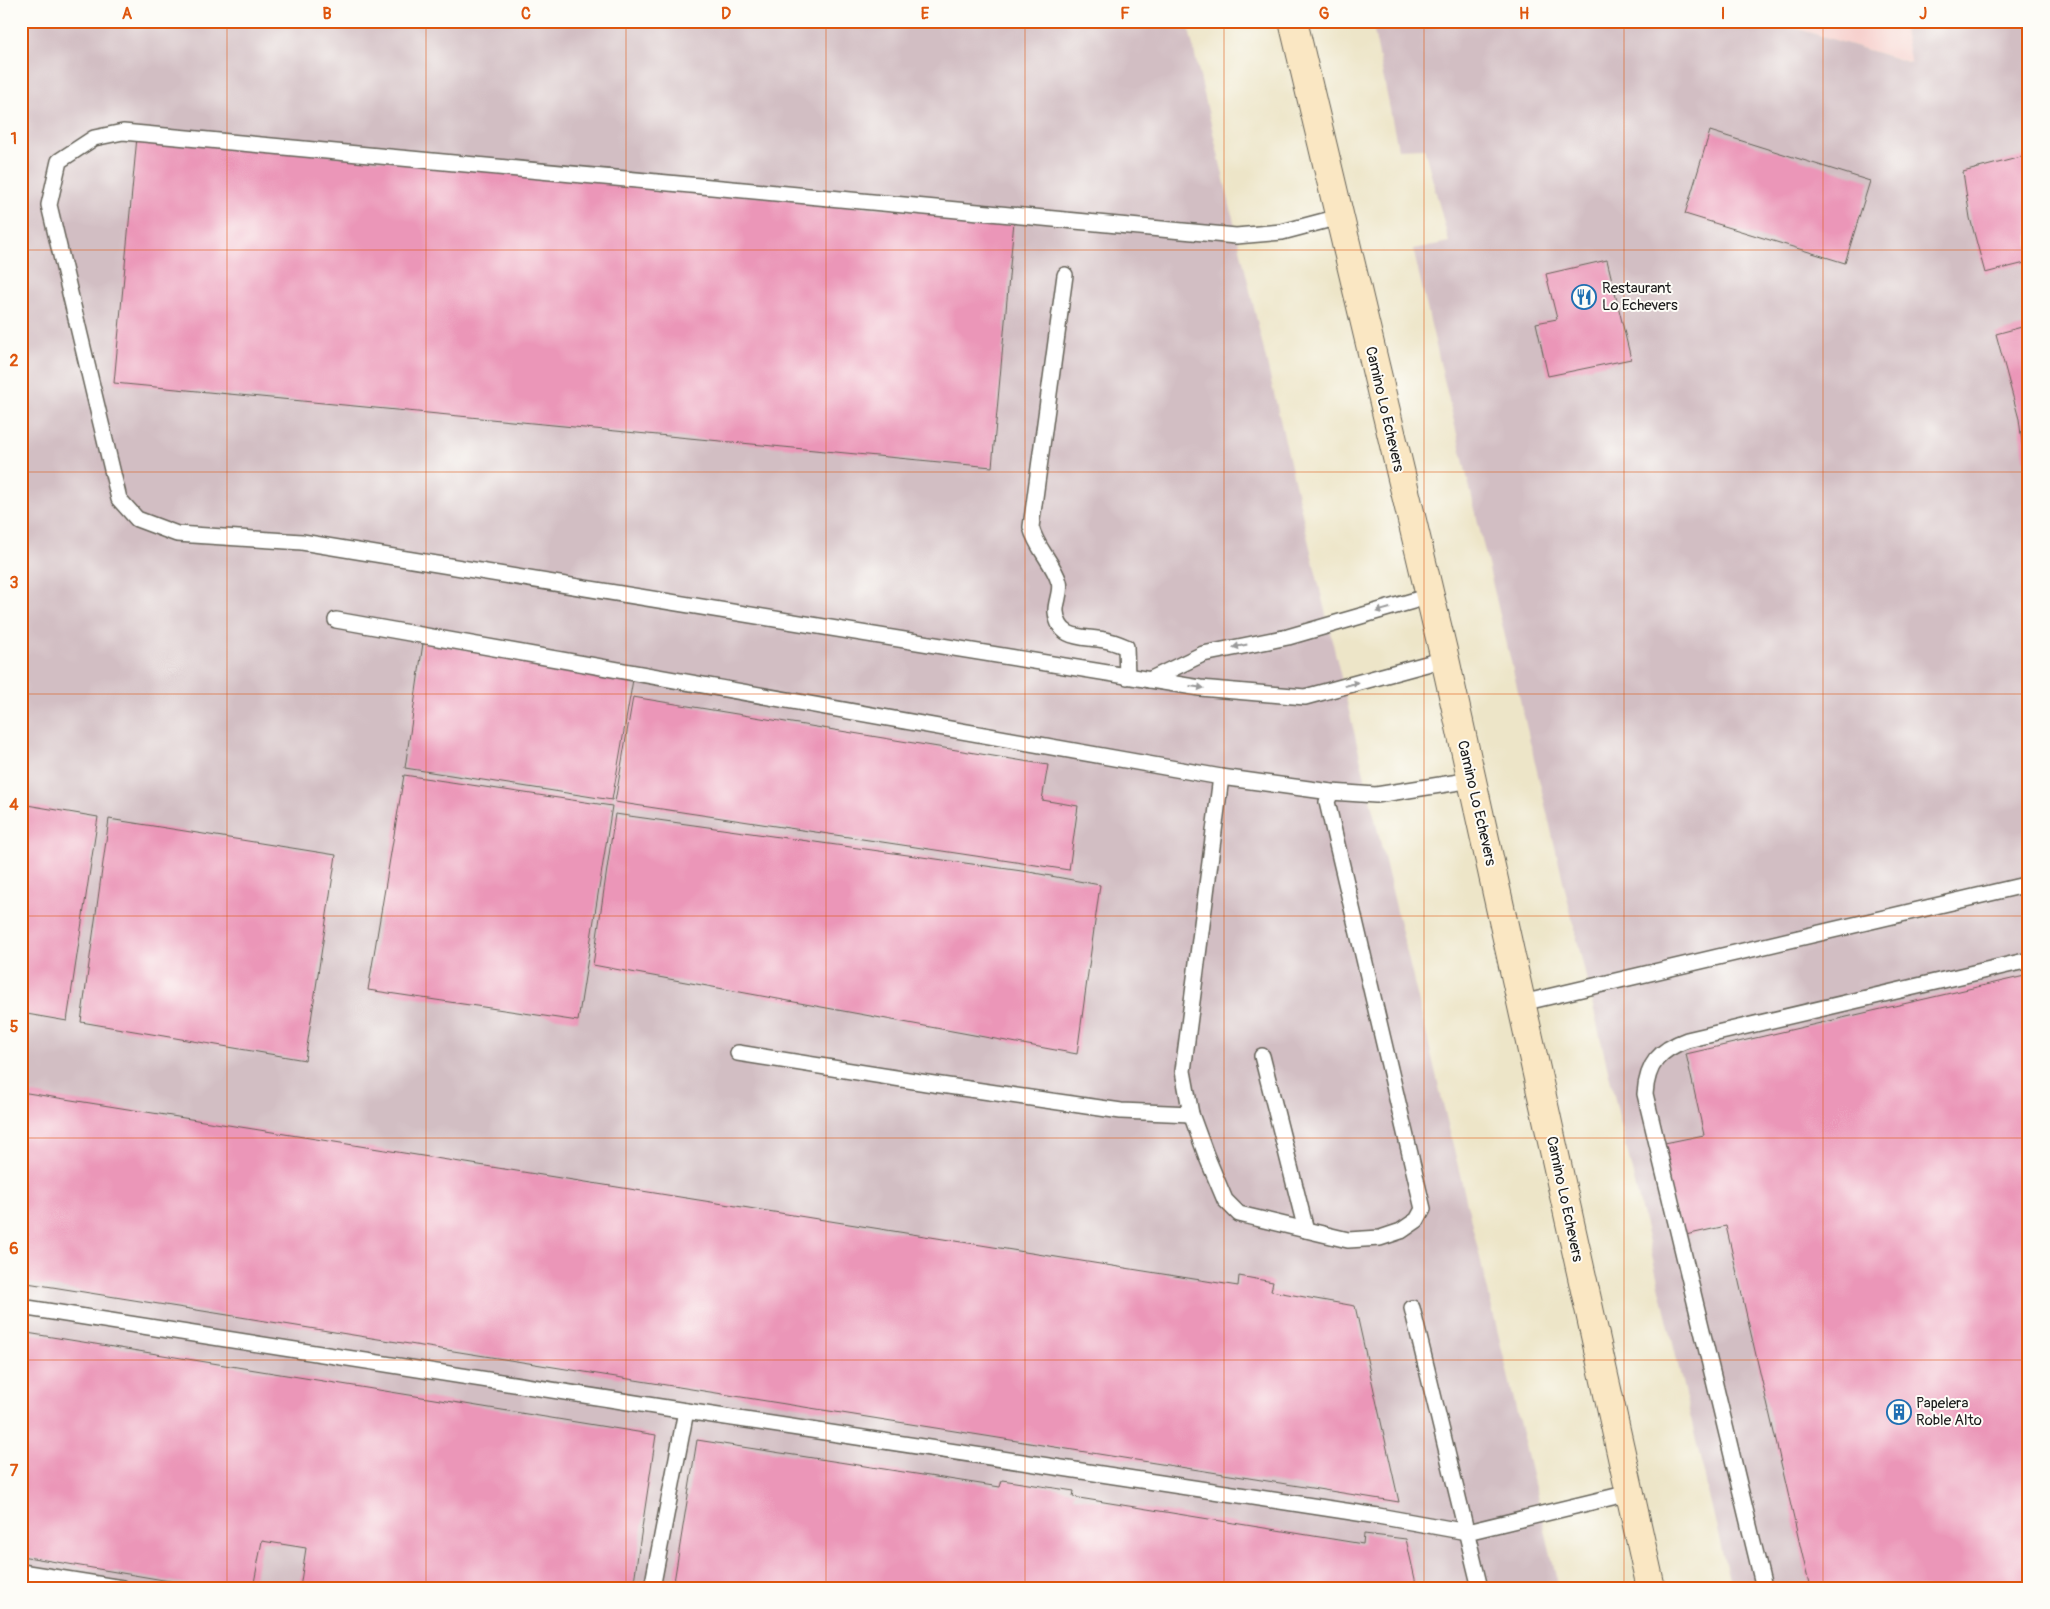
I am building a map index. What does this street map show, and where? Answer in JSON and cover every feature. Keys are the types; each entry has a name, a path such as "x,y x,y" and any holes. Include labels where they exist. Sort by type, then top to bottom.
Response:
{"main road":[{"name":"Camino Lo Echevers","path":"1293,21 1445,659 1629,1493 1652,1588"}],"lane":[{"path":"1340,217 1282,232 1236,236 123,132 94,138 59,161 49,205 119,499 137,519 177,534 302,542 1200,688 1305,697 1445,659"},
{"path":"1065,275 1031,527 1034,540 1050,563 1060,584 1056,612 1060,625 1071,636 1106,640 1126,647 1127,677"},
{"path":"1149,680 1203,654 1288,637 1430,596"},
{"path":"336,620 1221,776 1331,792 1376,795 1472,780"},
{"path":"1221,776 1184,1071 1191,1114 1225,1200 1238,1214 1348,1240 1380,1238 1401,1231 1417,1220 1423,1209 1327,802 1331,792"},
{"path":"1522,1002 2029,884"},
{"path":"1764,1588 1645,1094 1648,1072 1662,1052 1687,1040 2029,960"},
{"path":"738,1053 1121,1111 1191,1114"},
{"path":"1262,1056 1306,1230"},
{"path":"21,1307 686,1411 1378,1516 1467,1532 1629,1493"},
{"path":"1412,1308 1480,1588"},
{"path":"652,1588 686,1411"},
{"path":"21,1572 122,1588"}],"shaded area":[{"path":"21,21 1187,21 1311,552 1559,1588 21,1588"},
{"path":"1372,21 1772,21 1911,63 1902,21 2029,21 2029,1588 1731,1588 1413,249 1449,242 1424,148 1398,149"},
{"path":"1772,21 1902,21 1912,63"}],"building":[{"path":"1710,131 1870,181 1845,263 1685,214"},
{"path":"137,137 1014,221 992,467 114,383"},
{"path":"2029,155 2029,262 1985,273 1970,218 1963,172"},
{"name":"Restaurant Lo Echevers","path":"1607,260 1631,359 1548,376 1536,323 1557,319 1546,274"},
{"path":"2029,325 2028,470 2024,458 2019,419 1996,334"},
{"path":"423,643 634,674 612,800 405,768"},
{"path":"633,697 1048,765 1042,800 1078,806 1069,870 615,802"},
{"path":"404,775 612,806 578,1021 368,990"},
{"path":"21,804 98,817 67,1021 21,1013"},
{"path":"615,814 1029,872 1100,885 1077,1054 593,965"},
{"path":"109,819 336,855 305,1060 81,1022"},
{"name":"Papelera Roble Alto","path":"2029,975 2029,1588 1810,1588 1726,1226 1681,1236 1660,1144 1704,1135 1686,1054"},
{"path":"21,1092 1238,1286 1239,1276 1273,1282 1271,1291 1355,1306 1399,1502 21,1282"},
{"path":"21,1332 656,1435 633,1588 300,1588 306,1548 262,1541 253,1588 211,1588 21,1556"},
{"path":"697,1440 1000,1487 1002,1480 1074,1491 1073,1497 1363,1544 1364,1534 1406,1539 1417,1588 673,1588"}],"place":[{"name":"Restaurant Lo Echevers","path":"1584,297"},
{"name":"Papelera Roble Alto","path":"1899,1412"}]}
